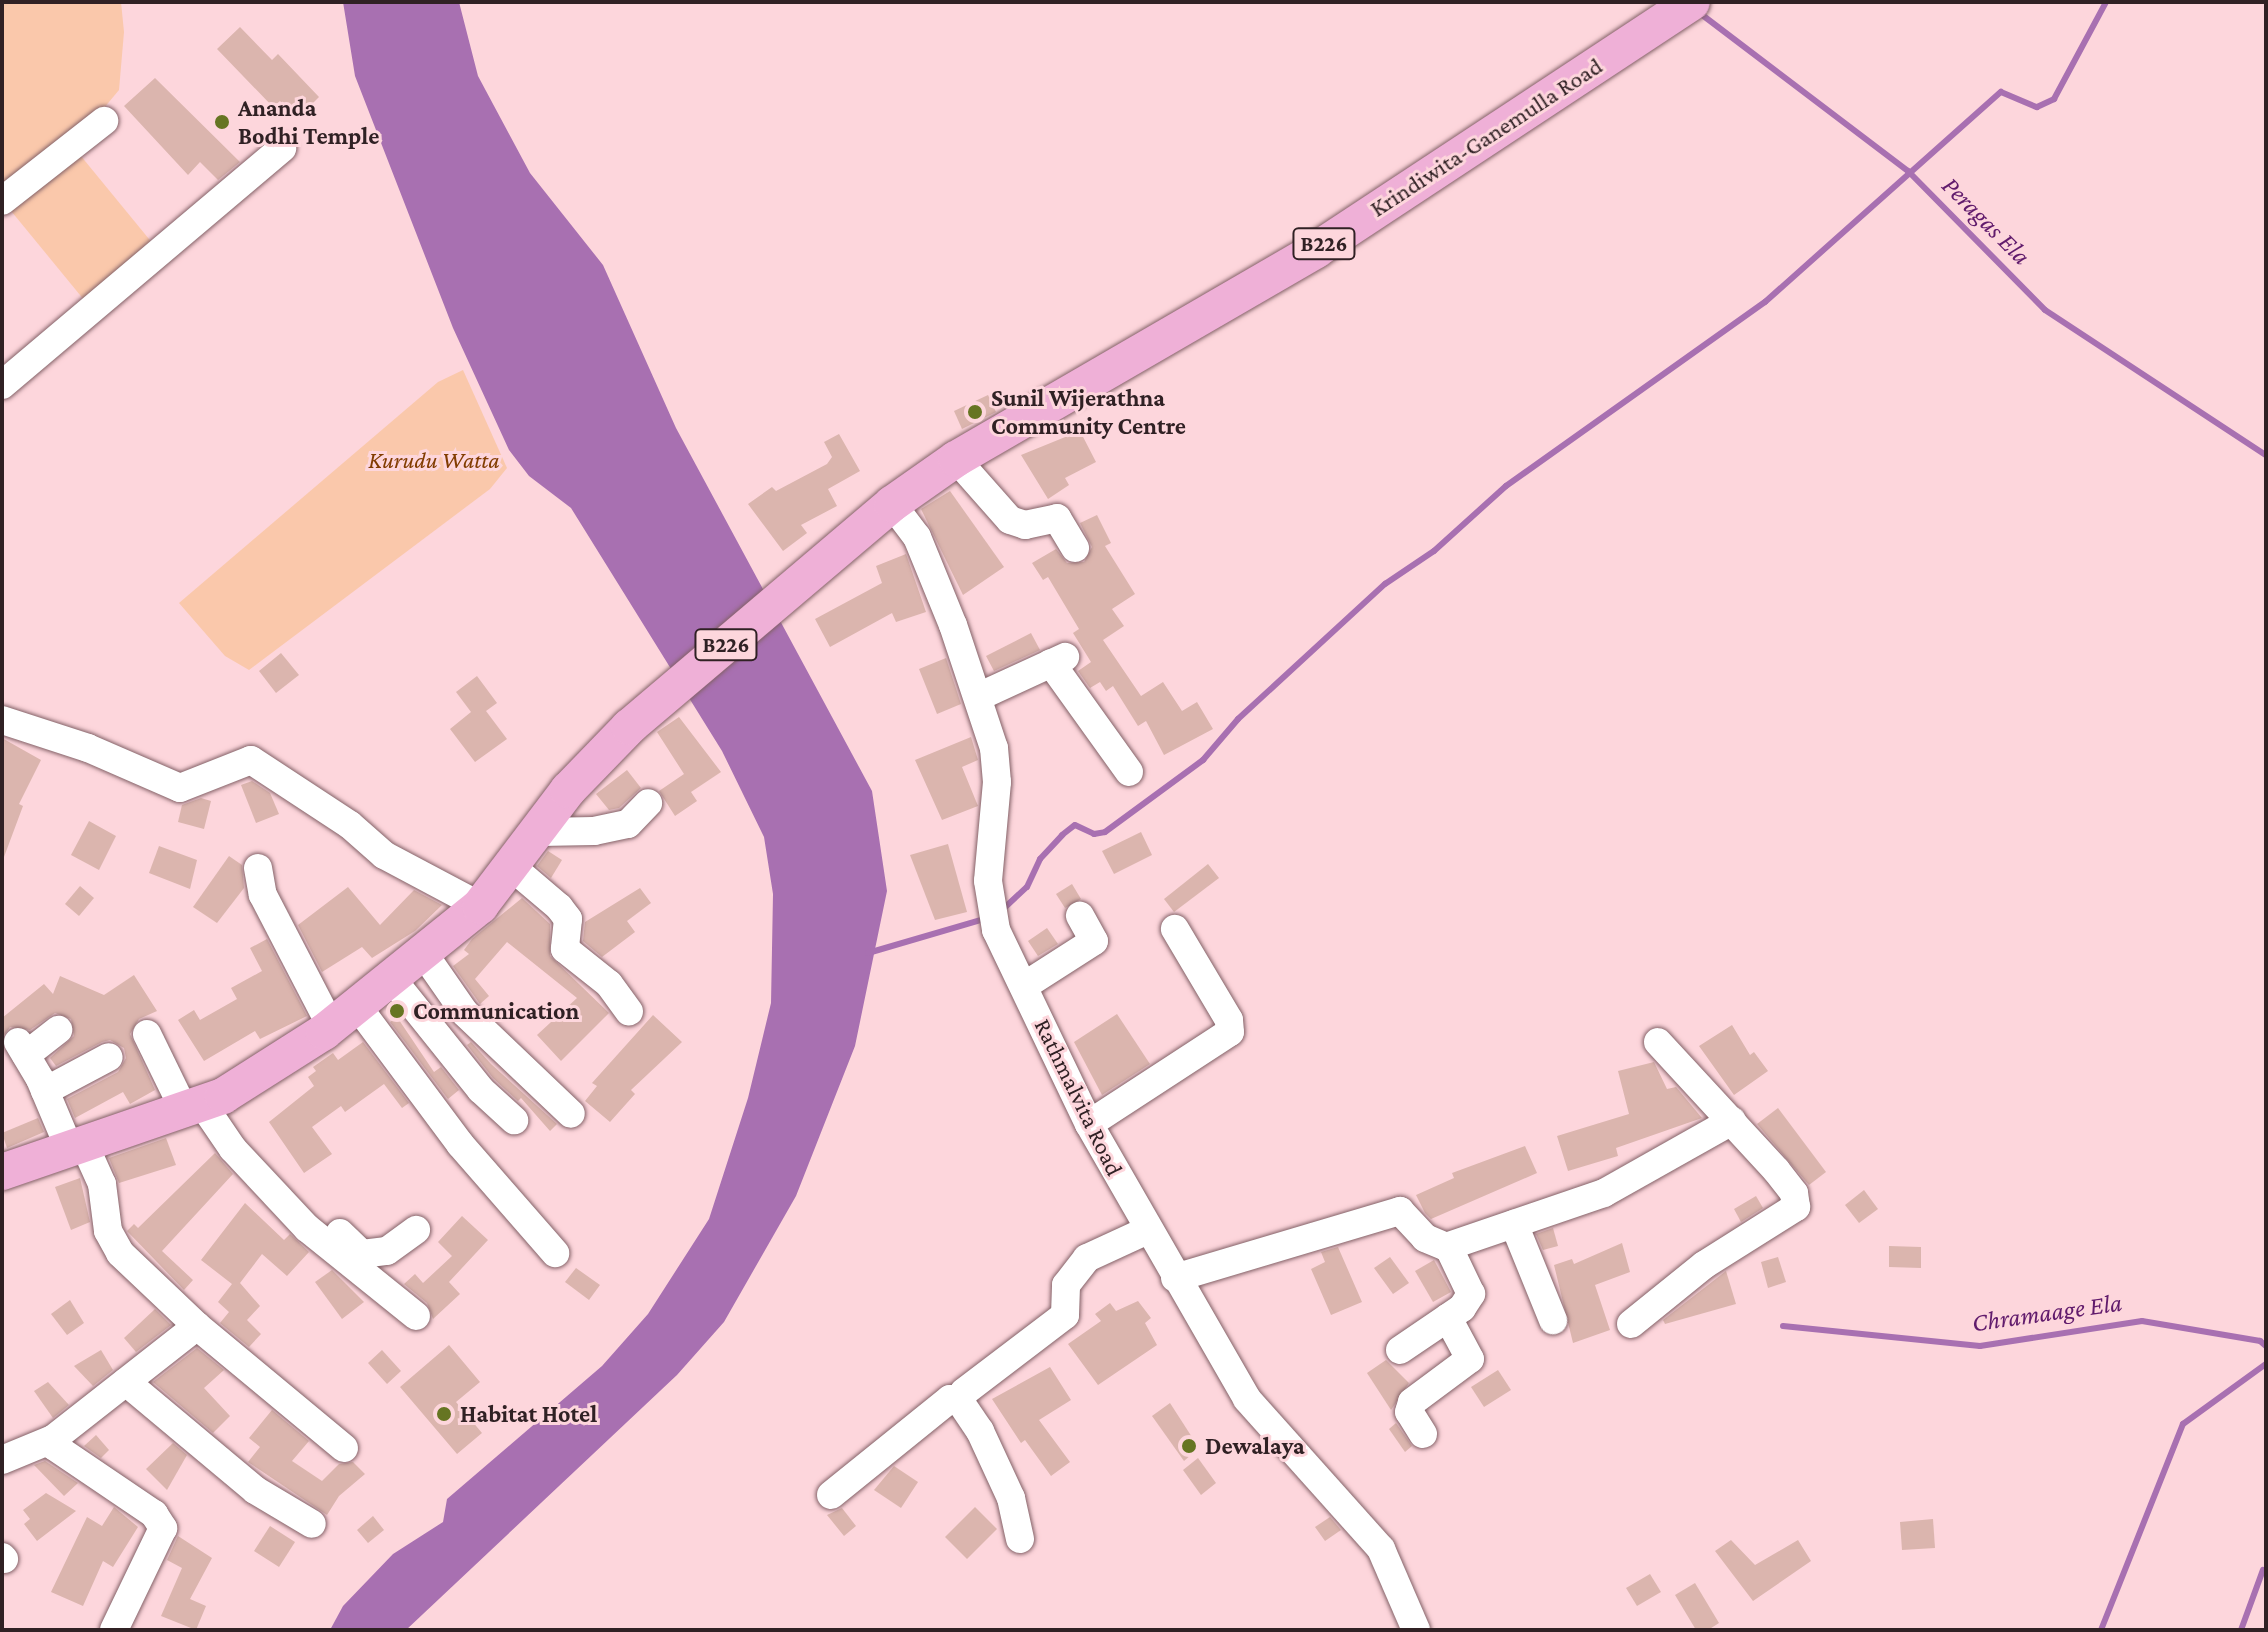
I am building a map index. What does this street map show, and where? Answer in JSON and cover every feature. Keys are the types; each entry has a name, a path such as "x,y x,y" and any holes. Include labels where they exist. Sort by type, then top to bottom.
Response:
{"main road":[{"name":"Krindiwita-Ganemulla Road","path":"2,1172 204,1104 344,1017 480,906 513,868 578,779 676,688 892,504 956,459 1316,250 1686,6"}],"street":[{"path":"2,201 104,121"},
{"path":"2,385 282,148"},
{"path":"956,459 1010,520 1025,525 1057,518 1075,548"},
{"name":"Rathmalvita Road","path":"892,504 917,537 978,697 994,748 997,782 988,881 994,920 1024,986 1089,1124 1247,1399 1381,1549 1416,1630"},
{"path":"978,697 1058,660 1129,772"},
{"path":"2,720 88,748 180,788 251,760 350,825 384,855 480,906"},
{"path":"540,832 628,824 648,803"},
{"path":"258,868 263,895 344,1017 443,1123 555,1253"},
{"path":"513,868 559,907 568,919 565,949 609,984 629,1012"},
{"path":"1024,986 1094,941 1080,916"},
{"path":"1089,1124 1230,1032 1229,1020 1175,929"},
{"path":"424,954 465,1013 571,1114"},
{"path":"392,979 481,1090 514,1120"},
{"path":"58,1030 22,1048 77,1147 102,1184 108,1231 120,1253 197,1326 344,1448"},
{"path":"147,1034 204,1104 233,1149 288,1209 416,1316"},
{"path":"1631,1324 1704,1265 1796,1207 1794,1193 1658,1042"},
{"path":"45,1091 109,1057"},
{"path":"204,1104 256,1149 392,1282"},
{"path":"1175,1278 1400,1211 1425,1238 1448,1246 1604,1193 1732,1121"},
{"path":"1514,1224 1553,1320"},
{"path":"362,1254 387,1251 416,1230"},
{"path":"961,1403 964,1392 1065,1315 1066,1285 1087,1258 1148,1230"},
{"path":"1400,1350 1448,1318 1471,1294 1448,1246"},
{"path":"1423,1434 1409,1412 1412,1402 1470,1359 1448,1318"},
{"path":"3,1461 53,1439 197,1326"},
{"path":"126,1382 255,1490 312,1524"},
{"path":"831,1495 950,1399 961,1403 1011,1498 1020,1539"},
{"path":"53,1439 55,1447 154,1514 163,1528 114,1630"}],"green space":[{"path":"2,2 121,2 124,32 119,90 104,108 2,188"},
{"path":"76,150 158,250 89,306 7,206"},
{"name":"Kurudu Watta","path":"463,370 507,468 490,489 249,670 225,656 179,603 438,382"}],"shaded area":[{"path":"343,2 459,2 478,76 530,173 603,265 676,428 872,791 887,891 855,1046 796,1196 724,1322 677,1375 406,1630 330,1630 343,1606 393,1554 443,1522 447,1499 602,1366 648,1314 709,1219 748,1098 771,1003 773,894 764,837 722,751 571,508 529,476 509,450 453,328 355,76"}],"building":[{"path":"240,27 272,60 278,54 319,97 297,119 280,101 273,107 217,49"},
{"path":"155,78 240,162 218,180 200,162 188,175 124,106"},
{"name":"Sunil Wijerathna Community Centre","path":"988,395 996,412 962,429 954,411"},
{"path":"1080,431 1096,462 1065,478 1069,485 1048,499 1021,455"},
{"path":"839,434 860,471 828,489 837,506 801,525 807,533 783,551 748,504 772,487 776,491 827,464 832,457 824,442"},
{"path":"950,491 1004,567 963,595 921,509"},
{"path":"1097,515 1111,543 1105,546 1135,594 1112,609 1124,626 1103,640 1141,696 1163,682 1182,711 1197,702 1213,729 1164,755 1146,721 1138,726 1113,686 1106,691 1100,682 1090,688 1078,671 1091,662 1073,633 1079,629 1048,577 1043,580 1032,563 1056,549 1067,563 1084,562 1092,547 1080,523"},
{"path":"906,554 926,612 896,622 892,613 830,647 815,619 882,583 876,566"},
{"path":"1031,633 1040,650 994,671 986,656"},
{"path":"281,653 299,675 276,693 259,671"},
{"path":"946,658 961,704 937,714 919,669"},
{"path":"477,676 497,703 486,711 507,739 475,762 450,729 471,712 456,692"},
{"path":"679,717 721,772 691,792 697,801 675,816 659,791 684,774 657,732"},
{"path":"971,737 978,760 962,767 978,806 942,820 915,760"},
{"path":"2,738 41,760 19,804 23,806 4,857"},
{"path":"627,770 641,788 619,808 609,810 596,794"},
{"path":"252,781 270,793 279,814 256,823 241,785"},
{"path":"201,798 211,801 204,829 178,822 182,805"},
{"path":"89,821 116,836 99,870 71,855"},
{"path":"1141,832 1152,855 1114,874 1102,851"},
{"path":"948,844 967,912 935,920 910,855"},
{"path":"159,846 197,860 190,889 149,873"},
{"path":"548,851 562,860 551,878 537,866"},
{"path":"229,856 242,865 244,888 217,923 193,907"},
{"path":"1208,864 1219,878 1174,912 1164,899"},
{"path":"1072,884 1081,899 1065,908 1056,894"},
{"path":"80,886 94,898 79,916 65,904"},
{"path":"348,887 380,925 414,890 442,905 415,931 372,958 362,947 322,972 298,925"},
{"path":"640,888 651,903 627,921 635,932 602,957 583,941 585,922"},
{"path":"522,898 550,924 550,956 609,1013 561,1061 537,1035 577,998 507,942 475,979 489,996 480,1004 453,966 469,954 464,950 472,939"},
{"path":"1047,928 1058,944 1038,956 1028,941"},
{"path":"267,939 307,1016 260,1039 255,1031 204,1061 178,1020 194,1010 200,1020 237,999 231,988 262,971 250,948"},
{"path":"134,975 157,1011 139,1019 130,1034 155,1090 130,1104 123,1092 75,1118 67,1099 118,1072 126,1058 124,1048 110,1040 102,1042 56,1066 50,1058 74,1036 71,1019 55,1013 30,1030 10,1027 2,1038 2,1018 44,984 53,994 60,976 104,995"},
{"path":"1117,1014 1150,1064 1102,1095 1074,1042"},
{"path":"653,1015 682,1042 631,1090 635,1094 610,1122 585,1101 597,1086 592,1083"},
{"path":"397,1017 434,1072 441,1067 459,1090 448,1099 390,1022"},
{"path":"1732,1025 1750,1055 1754,1052 1768,1071 1734,1095 1699,1046"},
{"path":"363,1042 409,1103 402,1108 384,1084 345,1112 341,1106 312,1127 332,1154 304,1173 269,1122 314,1086 308,1077 316,1071 313,1067 333,1053 338,1060"},
{"path":"471,1042 557,1124 550,1131 521,1098 518,1101 493,1078 467,1045"},
{"path":"1654,1062 1667,1089 1676,1087 1702,1118 1616,1148 1618,1156 1568,1171 1557,1136 1629,1114 1618,1071"},
{"path":"1778,1108 1826,1172 1809,1185 1757,1124"},
{"path":"38,1118 44,1132 7,1148 2,1133"},
{"path":"166,1138 176,1165 119,1183 109,1158"},
{"path":"1525,1146 1537,1173 1431,1219 1425,1213 1416,1195 1454,1178 1452,1173"},
{"path":"215,1153 233,1174 162,1251 193,1280 184,1290 127,1231 134,1224 138,1228"},
{"path":"80,1178 90,1222 71,1230 55,1187"},
{"path":"1864,1190 1878,1209 1859,1223 1845,1205"},
{"path":"1756,1196 1763,1208 1741,1222 1734,1209"},
{"path":"245,1203 284,1240 290,1234 309,1252 287,1276 262,1254 240,1283 260,1306 247,1320 261,1334 249,1347 220,1323 229,1312 218,1302 232,1284 201,1260"},
{"path":"462,1216 488,1240 449,1282 460,1294 433,1319 427,1303 404,1284 415,1274 423,1283 452,1256 438,1242"},
{"path":"1553,1228 1558,1246 1543,1250 1536,1234"},
{"path":"1622,1243 1630,1272 1595,1285 1610,1330 1573,1343 1554,1265 1572,1259 1574,1264"},
{"path":"1889,1246 1921,1247 1921,1268 1889,1267"},
{"path":"1338,1247 1362,1302 1331,1315 1311,1269 1325,1262 1321,1252"},
{"path":"1390,1257 1409,1283 1393,1294 1374,1268"},
{"path":"1778,1257 1786,1282 1768,1288 1761,1262"},
{"path":"1434,1260 1451,1292 1433,1302 1415,1271"},
{"path":"576,1268 600,1285 589,1300 565,1282"},
{"path":"332,1270 364,1302 342,1319 315,1282"},
{"path":"1726,1271 1736,1304 1665,1324 1663,1320"},
{"path":"70,1300 84,1323 67,1335 51,1314"},
{"path":"1138,1301 1151,1318 1145,1323 1157,1345 1098,1385 1068,1344 1101,1321 1095,1314 1110,1303 1116,1311"},
{"path":"155,1309 171,1325 136,1352 124,1338"},
{"name":"Habitat Hotel","path":"449,1345 480,1382 456,1402 482,1433 457,1454 400,1387"},
{"path":"197,1348 224,1370 204,1388 230,1416 213,1433 153,1382"},
{"path":"101,1350 113,1370 93,1386 74,1366"},
{"path":"382,1350 401,1371 387,1384 368,1363"},
{"path":"1386,1360 1409,1383 1391,1410 1367,1373"},
{"path":"1050,1367 1071,1400 1039,1420 1070,1462 1051,1476 1025,1440 1021,1443 992,1399"},
{"path":"1498,1370 1511,1390 1484,1407 1471,1387"},
{"path":"48,1382 69,1405 53,1418 34,1391"},
{"path":"1170,1403 1199,1448 1184,1461 1152,1416"},
{"path":"272,1410 309,1441 292,1461 322,1481 339,1464 353,1462 365,1474 339,1496 327,1515 248,1462 260,1447 249,1438"},
{"path":"1396,1423 1412,1446 1405,1452 1389,1429"},
{"path":"96,1435 109,1450 101,1458 84,1446"},
{"path":"173,1443 187,1455 167,1490 146,1469"},
{"path":"1198,1458 1216,1483 1201,1495 1183,1470"},
{"path":"45,1461 78,1483 64,1496 34,1465"},
{"path":"894,1466 918,1482 901,1508 874,1490"},
{"path":"46,1493 76,1511 37,1541 24,1524 30,1519 23,1510"},
{"path":"114,1507 138,1527 113,1567 103,1561 83,1606 51,1592 87,1517 102,1526"},
{"path":"975,1507 997,1529 967,1559 945,1537"},
{"path":"842,1508 856,1526 844,1536 827,1515"},
{"path":"373,1516 384,1530 368,1543 357,1530"},
{"path":"1330,1517 1341,1530 1325,1541 1315,1527"},
{"path":"1933,1519 1935,1548 1902,1550 1900,1522"},
{"path":"270,1526 295,1542 279,1567 254,1551"},
{"path":"178,1536 212,1558 190,1599 206,1606 196,1630 161,1616 182,1568 167,1560"},
{"path":"1731,1540 1755,1565 1798,1540 1811,1561 1753,1601 1715,1551"},
{"path":"1650,1574 1661,1592 1637,1606 1626,1588"},
{"path":"1695,1583 1719,1623 1708,1630 1696,1630 1675,1595"}],"waterway":[{"path":"1001,911 1027,887 1040,859 1062,835 1075,825 1094,834 1105,832 1203,760 1238,719 1385,584 1434,551 1506,486 1765,302 2001,92 2037,107 2054,99 2106,2"},
{"name":"Peragas Ela","path":"1697,11 1908,171 2045,310 2266,455"},
{"path":"868,953 988,918"},
{"name":"Chramaage Ela","path":"1783,1326 1980,1346 2142,1321 2260,1341 2266,1346"},
{"path":"2101,1630 2183,1424 2266,1364"},
{"path":"2241,1630 2263,1570"}],"place":[{"name":"Ananda Bodhi Temple","path":"222,122"},
{"name":"Sunil Wijerathna Community Centre","path":"975,412"},
{"name":"Communication","path":"397,1011"},
{"name":"Habitat Hotel","path":"444,1414"},
{"name":"Dewalaya","path":"1189,1446"}]}
